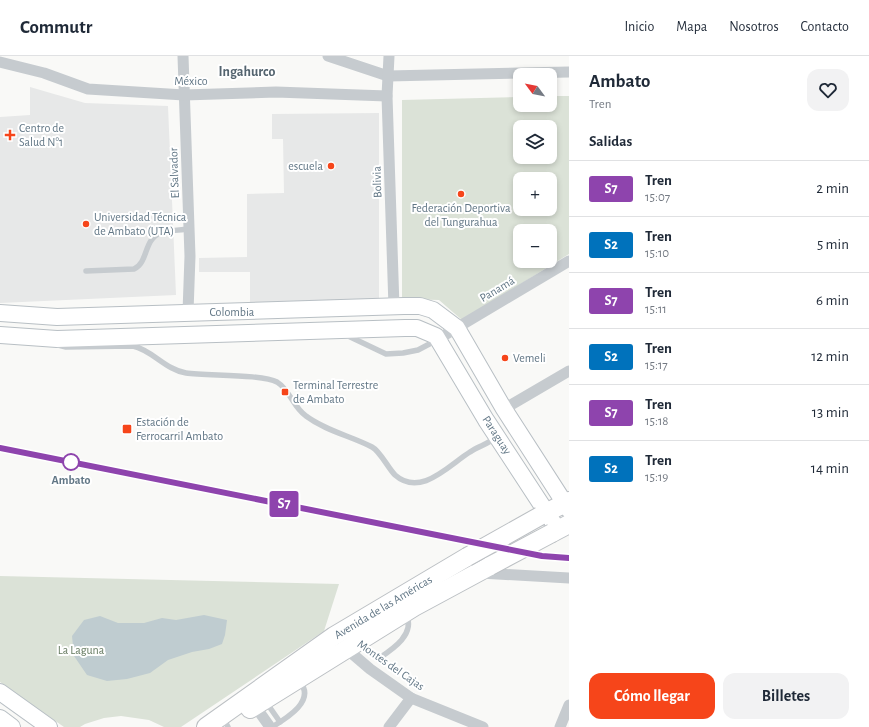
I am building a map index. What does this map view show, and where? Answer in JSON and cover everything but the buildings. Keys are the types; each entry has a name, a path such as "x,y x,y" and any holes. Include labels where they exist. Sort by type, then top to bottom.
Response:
{"main road":[{"name":"Colombia","path":"0,313 57,317 420,306 433,310 457,328"},
{"name":"Colombia","path":"0,335 45,338 417,328 436,336 438,339"},
{"name":"Paraguay","path":"457,328 504,409 567,505"},
{"name":"Paraguay","path":"438,339 544,515 560,529"},
{"name":"Avenida de las Américas","path":"206,727 334,636 467,557 544,515 567,505"},
{"name":"Avenida de las Américas","path":"227,726 260,703 405,612 461,580 484,570 560,529"},
{"path":"0,692 49,727"},
{"path":"0,718 12,727"}],"street":[{"name":"El Salvador","path":"183,56 189,229 188,312"},
{"path":"328,56 388,76 569,72"},
{"name":"Bolivia","path":"389,56 387,96 394,307"},
{"name":"México","path":"0,62 44,74 88,89 184,95 276,92 387,96"},
{"name":"Panamá","path":"438,339 569,261"},
{"path":"504,409 569,371"},
{"path":"484,570 569,578"},
{"name":"Montes del Cajas","path":"334,636 346,649 411,698 482,727"},
{"path":"390,727 411,698"},
{"path":"260,703 271,727"},
{"path":"560,727 569,705"}],"lane":[{"path":"86,271 134,268 139,266 153,237 161,233 189,229"},
{"path":"339,331 350,338 386,354 418,350 438,339"},
{"path":"45,338 48,343 66,347 114,345 143,348 167,364 185,373 273,380 285,389 295,406 306,416 374,448 396,476 407,480 422,482 440,473 470,452 497,436"},
{"path":"378,659 396,647 404,636 408,627 408,618 405,612"},
{"path":"271,727 280,722 298,707 305,696 305,689 297,680"},
{"path":"260,703 280,722"}],"shaded area":[{"name":"Universidad Técnica de Ambato (UTA)","path":"30,87 85,103 168,106 176,295 0,303 0,117 30,115"},
{"path":"379,113 379,302 250,303 250,272 199,272 199,258 247,257 247,194 284,193 283,139 272,139 272,114"},
{"path":"204,615 227,620 222,644 168,660 150,673 127,679 107,681 87,675 74,656 72,636 84,620 100,616 118,623 144,623 162,618 176,620"}],"green space":[{"name":"Federación Deportiva del Tungurahua","path":"557,96 569,96 569,254 557,261 557,224 513,224 513,268 546,268 462,320 439,300 402,299 402,100 513,97 513,112 557,112"},
{"name":"La Laguna","path":"0,576 339,584 324,631 181,727 164,727 149,720 121,716 104,718 80,727 64,727 0,682"}],"railway":[{"path":"0,448 542,556 569,558"}],"train":[{"name":"S7","path":"0,448 361,518 542,556 569,558"}],"place":[{"name":"Centro de Salud N°1","path":"10,135"},
{"name":"escuela","path":"331,166"},
{"name":"Federación Deportiva del Tungurahua","path":"461,194"},
{"name":"Universidad Técnica de Ambato (UTA)","path":"86,224"},
{"name":"Vemeli","path":"505,358"},
{"name":"Terminal Terrestre de Ambato","path":"285,392"},
{"name":"Estación de Ferrocarril Ambato","path":"127,429"},
{"name":"Ambato","path":"71,462"}],"district":[{"name":"Ingahurco","path":"247,72"}]}
